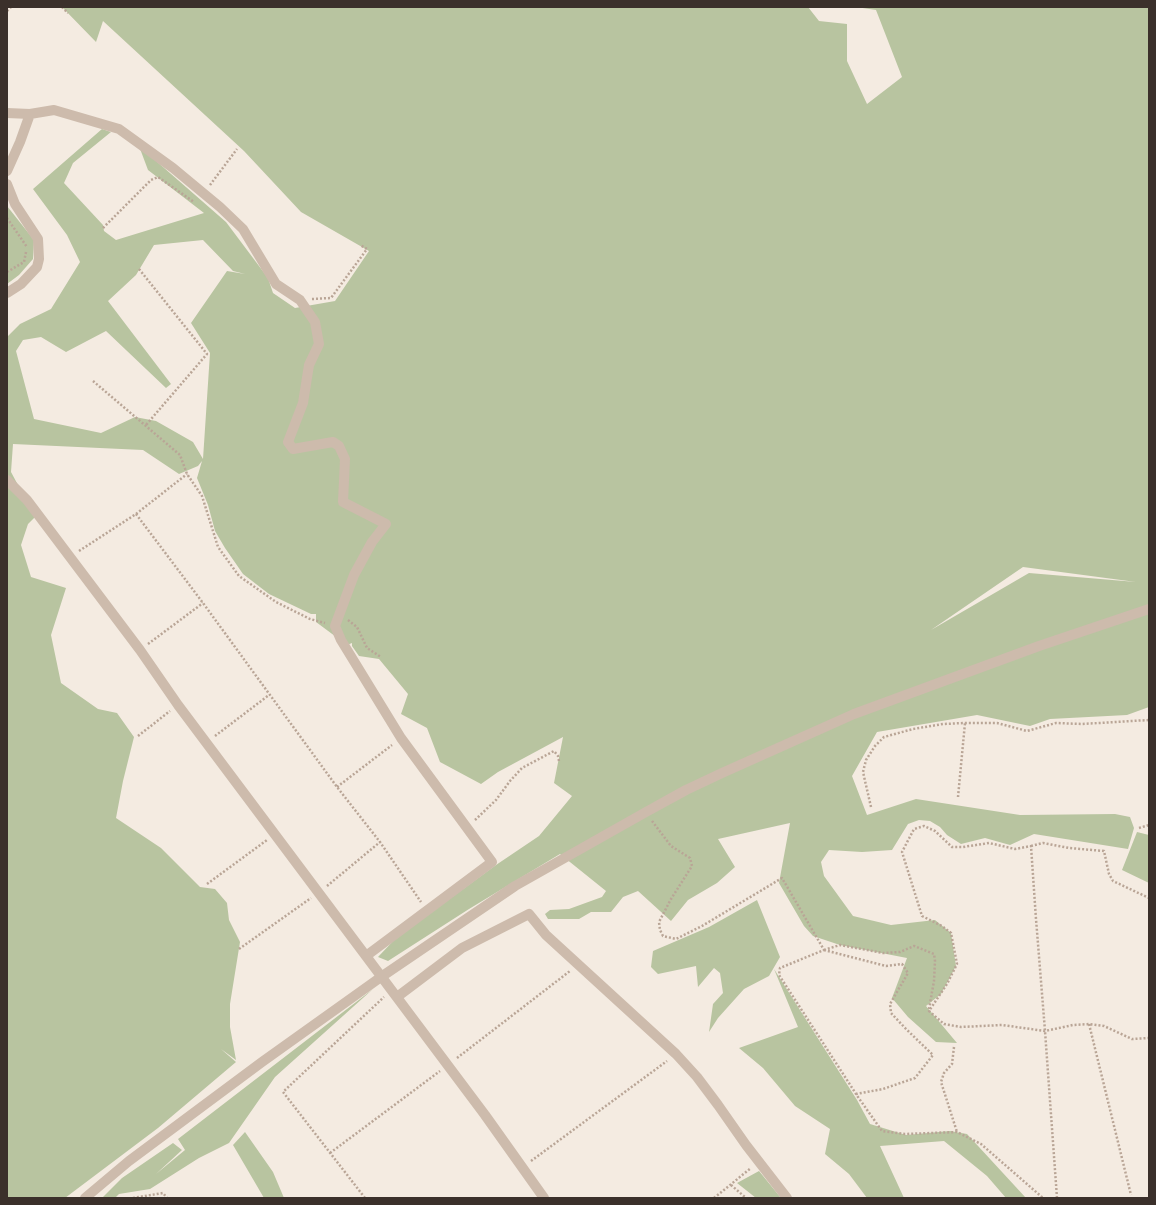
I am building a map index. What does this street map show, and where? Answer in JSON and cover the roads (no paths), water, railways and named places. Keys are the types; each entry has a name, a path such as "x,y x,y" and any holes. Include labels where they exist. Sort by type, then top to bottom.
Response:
{"street":[{"path":"7,113 30,114 54,110 119,129 173,168 243,229 276,284 300,300 315,322 319,344 309,366 303,403 288,442 293,449 333,442 339,446 345,459 343,502 386,524 372,542 354,574 335,626 341,640 401,738 492,862 366,956"},
{"path":"7,171 20,142 30,114"},
{"path":"7,184 15,204 38,239 39,259 37,267 21,284 7,293"},
{"path":"7,480 27,500 140,650 178,705 448,1065 544,1198"},
{"path":"84,1198 129,1161 262,1062 381,977 515,886 646,812 686,790 722,773 854,714 1039,646 1149,609"},
{"path":"394,993 462,948 529,914 546,935 676,1054 697,1077 787,1198"}]}
